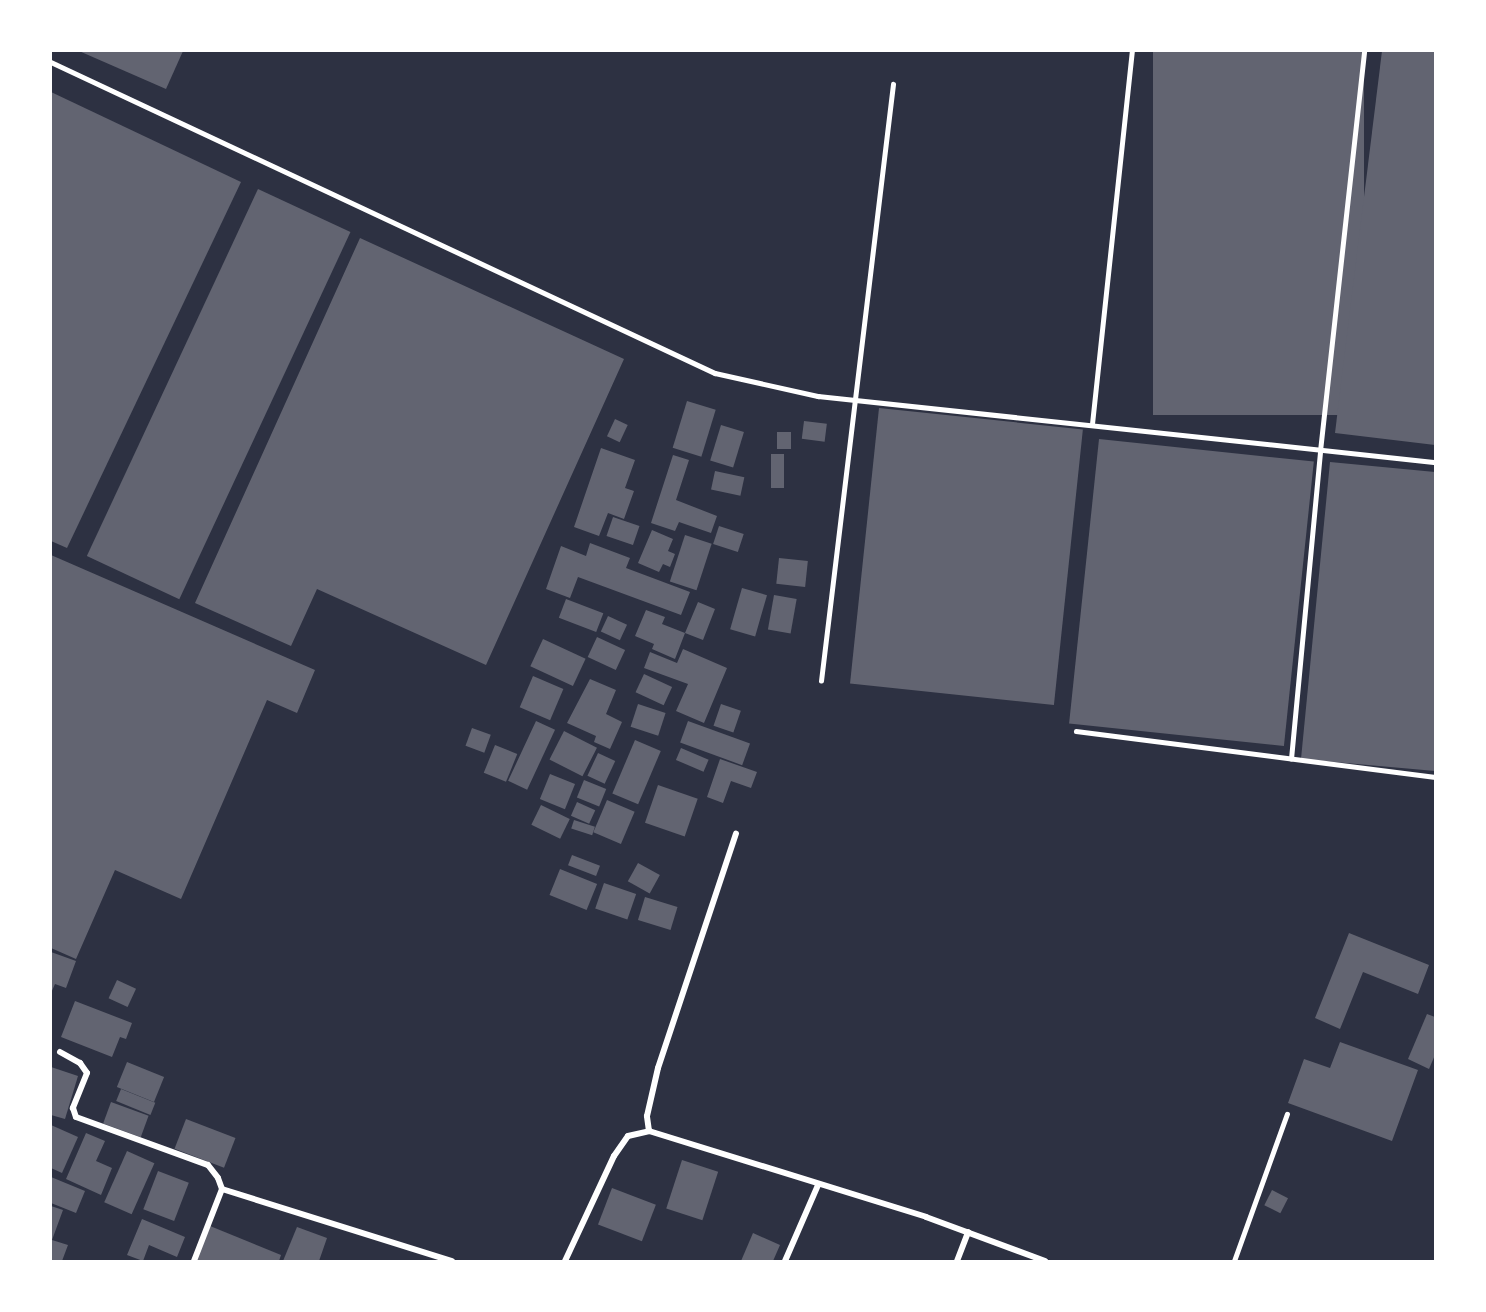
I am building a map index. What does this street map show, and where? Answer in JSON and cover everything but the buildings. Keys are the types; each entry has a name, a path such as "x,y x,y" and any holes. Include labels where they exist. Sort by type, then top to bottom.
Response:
{"street":[{"path":"649,1131 647,1116 658,1068 736,834"},
{"path":"60,1052 80,1063 87,1073 73,1108 76,1117 208,1164 222,1189 452,1261"},
{"path":"565,1261 614,1156 628,1136 649,1131 968,1232 1045,1261"},
{"path":"785,1261 818,1185"},
{"path":"194,1261 222,1189"},
{"path":"957,1261 968,1232"}],"lane":[{"path":"1092,424 1132,51"},
{"path":"1291,759 1320,451 1365,51"},
{"path":"51,62 715,373 857,400 1435,462"},
{"path":"821,681 857,400 893,84"},
{"path":"1076,731 1435,777"},
{"path":"1234,1261 1287,1114"}]}
